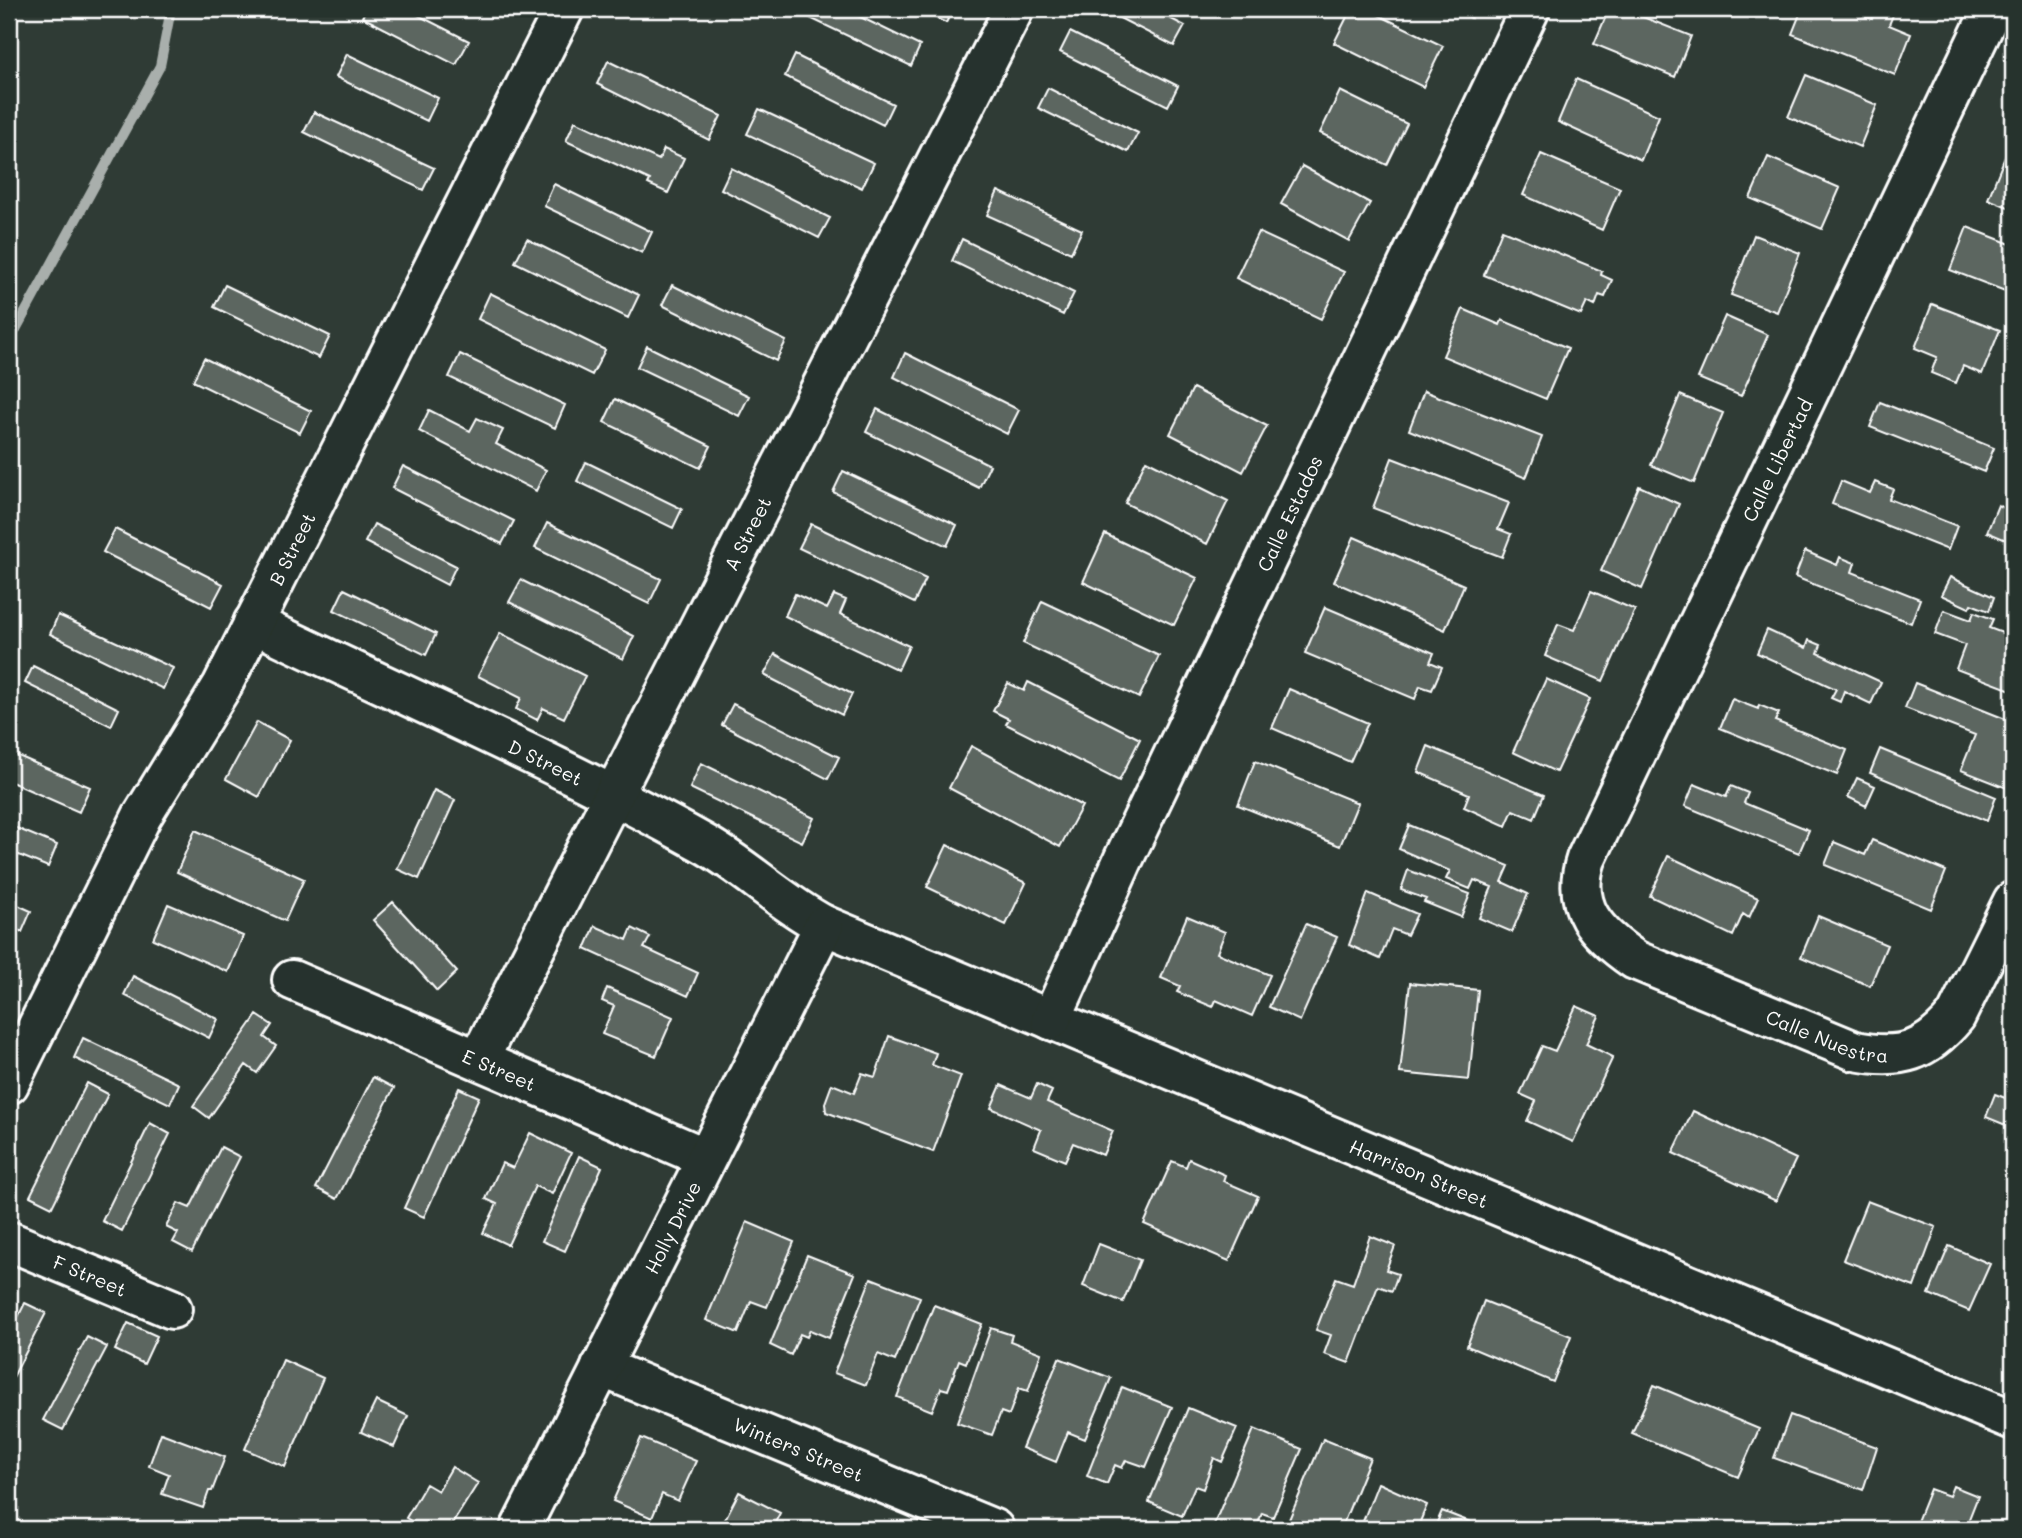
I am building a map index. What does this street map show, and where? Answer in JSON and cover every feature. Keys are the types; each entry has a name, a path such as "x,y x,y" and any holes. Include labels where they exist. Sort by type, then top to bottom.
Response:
{"street":[{"name":"B Street","path":"9,1084 142,816 158,786 201,722 253,623 564,9"},
{"name":"A Street","path":"479,1059 1014,9"},
{"name":"Calle Estados","path":"1051,1020 1124,858 1530,9"},
{"name":"Calle Libertad","path":"1588,915 1580,888 1586,859 1992,9"},
{"name":"D Street","path":"253,623 613,796 725,856 800,913 824,925"},
{"name":"Calle Nuestra","path":"1588,915 1610,941 1635,960 1855,1051 1886,1056 1918,1049 1945,1030 1956,1016 2013,901"},
{"name":"Harrison Street","path":"824,925 2013,1420"},
{"name":"Holly Drive","path":"520,1529 824,925"},
{"name":"E Street","path":"292,980 706,1158"},
{"name":"F Street","path":"9,1241 172,1309"},
{"name":"Winters Street","path":"601,1367 994,1529"}],"building":[{"path":"366,9 406,9 469,41 456,65 362,17"},
{"path":"814,9 844,9 920,46 911,66 810,18"},
{"path":"917,9 953,9 946,23"},
{"path":"1102,9 1152,9 1185,26 1174,46"},
{"path":"1351,9 1366,9 1443,46 1423,87 1334,43"},
{"path":"1452,9 1476,9 1471,18"},
{"path":"1609,9 1623,9 1691,36 1675,77 1594,44"},
{"path":"1802,9 1847,9 1872,19 1876,9 1895,10 1889,25 1911,34 1895,75 1792,34"},
{"path":"1070,32 1178,86 1168,106 1060,52"},
{"path":"347,54 438,98 427,121 336,77"},
{"path":"795,55 893,104 883,125 785,76"},
{"path":"608,61 721,116 709,140 597,84"},
{"path":"1806,75 1877,105 1860,147 1788,117"},
{"path":"1576,79 1659,116 1641,160 1558,122"},
{"path":"1048,88 1138,133 1128,152 1038,108"},
{"path":"1340,91 1407,124 1387,165 1320,133"},
{"path":"759,109 874,163 862,188 747,134"},
{"path":"314,112 434,168 423,190 304,132"},
{"path":"575,121 659,160 664,149 684,158 668,193 648,184 650,180 566,141"},
{"path":"2007,152 2013,155 2013,209 1988,199"},
{"path":"1541,154 1620,188 1602,230 1523,195"},
{"path":"1768,157 1840,188 1822,229 1750,198"},
{"path":"1302,166 1370,203 1349,241 1281,204"},
{"path":"731,168 830,218 819,238 721,189"},
{"path":"554,184 652,232 642,253 544,206"},
{"path":"998,191 1082,230 1071,253 987,215"},
{"path":"1967,227 2013,245 2013,294 1950,270"},
{"path":"1502,230 1602,271 1601,275 1612,280 1605,297 1599,295 1595,306 1587,302 1581,315 1484,275"},
{"path":"1258,232 1344,272 1321,319 1236,278"},
{"path":"1754,235 1800,253 1777,312 1731,295"},
{"path":"527,239 639,295 628,318 515,262"},
{"path":"962,239 1074,293 1063,315 952,261"},
{"path":"225,285 330,336 319,358 214,307"},
{"path":"672,285 786,341 776,361 662,305"},
{"path":"490,293 605,350 592,375 478,319"},
{"path":"1932,304 2000,330 1982,374 1963,366 1956,383 1931,373 1937,357 1915,348"},
{"path":"1463,309 1500,325 1502,320 1568,348 1546,399 1443,356"},
{"path":"1725,316 1768,335 1741,396 1698,378"},
{"path":"647,346 749,396 739,416 637,367"},
{"path":"905,353 1019,410 1007,434 894,377"},
{"path":"460,354 565,405 555,428 449,377"},
{"path":"204,358 311,411 300,433 193,381"},
{"path":"1193,388 1267,426 1243,472 1170,434"},
{"path":"1424,391 1542,437 1526,478 1409,430"},
{"path":"1680,395 1723,413 1694,483 1651,465"},
{"path":"615,399 711,446 700,468 604,422"},
{"path":"1880,402 1994,448 1984,472 1870,427"},
{"path":"877,409 990,465 979,488 866,432"},
{"path":"429,410 470,431 477,418 503,430 496,444 546,470 536,491 419,431"},
{"path":"1392,458 1509,503 1498,529 1511,534 1502,557 1373,508"},
{"path":"1146,460 1228,501 1207,544 1125,503"},
{"path":"586,462 682,509 673,528 577,481"},
{"path":"403,466 514,521 502,544 392,488"},
{"path":"843,471 957,525 947,546 833,492"},
{"path":"1841,481 1870,493 1875,482 1893,489 1889,499 1957,526 1948,550 1832,504"},
{"path":"1639,486 1679,504 1642,589 1601,571"},
{"path":"1998,505 2013,512 2013,543 1987,532"},
{"path":"547,523 661,579 649,604 535,548"},
{"path":"374,524 456,566 447,585 365,542"},
{"path":"811,524 926,579 914,603 799,548"},
{"path":"115,529 223,584 211,607 103,552"},
{"path":"1105,534 1197,578 1174,625 1083,582"},
{"path":"1354,537 1464,585 1445,630 1334,582"},
{"path":"1805,551 1837,565 1840,557 1855,563 1852,572 1920,599 1911,623 1795,577"},
{"path":"1950,577 1994,597 1989,611 1971,604 1969,608 1941,595"},
{"path":"521,580 634,636 623,659 509,602"},
{"path":"344,589 436,634 426,655 334,610"},
{"path":"1591,591 1635,610 1603,681 1545,656 1558,624 1574,630"},
{"path":"795,594 827,609 834,595 846,600 840,614 909,646 898,670 785,616"},
{"path":"1042,601 1159,656 1139,698 1023,643"},
{"path":"1325,607 1434,653 1430,662 1442,667 1432,690 1420,686 1415,699 1305,653"},
{"path":"1944,610 1971,620 1974,612 1993,619 1989,628 2013,637 2011,690 1956,669 1965,645 1935,634"},
{"path":"58,615 173,668 163,689 50,634"},
{"path":"1767,630 1806,648 1809,640 1821,645 1818,653 1881,682 1871,704 1844,691 1840,702 1831,698 1836,689 1757,653"},
{"path":"500,633 585,676 564,718 543,708 537,720 516,709 521,698 478,676"},
{"path":"775,654 852,694 842,715 764,675"},
{"path":"33,666 119,709 111,726 25,683"},
{"path":"1546,679 1590,699 1556,772 1513,752"},
{"path":"1028,682 1140,739 1119,781 1006,724 1009,719 993,711 1008,683 1024,691"},
{"path":"1915,683 2013,722 2013,774 2007,788 1961,770 1975,735 1905,708"},
{"path":"1289,689 1368,723 1350,762 1272,728"},
{"path":"1732,699 1758,709 1759,705 1779,713 1775,721 1847,750 1837,775 1720,728"},
{"path":"733,704 839,757 828,779 722,725"},
{"path":"257,722 290,740 259,797 226,779"},
{"path":"971,746 1082,806 1060,847 949,788"},
{"path":"1428,746 1544,795 1534,819 1513,810 1506,826 1464,807 1469,794 1418,772"},
{"path":"1880,749 1996,797 1987,821 1870,773"},
{"path":"9,752 90,787 79,812 9,781"},
{"path":"1255,761 1358,803 1340,846 1238,805"},
{"path":"701,763 814,818 802,842 690,788"},
{"path":"1857,778 1875,786 1866,806 1848,797"},
{"path":"1694,784 1726,797 1731,786 1748,793 1744,803 1809,830 1799,853 1685,806"},
{"path":"434,790 455,800 419,879 397,869"},
{"path":"9,825 57,845 48,867 9,851"},
{"path":"1409,825 1509,866 1502,882 1528,894 1512,932 1479,918 1492,887 1474,880 1470,889 1446,879 1450,871 1399,849"},
{"path":"195,830 304,879 285,921 177,872"},
{"path":"1872,840 1946,871 1931,909 1825,865 1834,842 1865,855"},
{"path":"947,845 1026,883 1006,925 927,887"},
{"path":"1668,856 1758,898 1749,918 1743,914 1733,936 1650,896"},
{"path":"1408,870 1470,894 1461,917 1401,890"},
{"path":"1368,893 1417,914 1407,935 1392,929 1380,959 1349,945"},
{"path":"9,901 31,911 22,932 9,926"},
{"path":"393,902 457,972 437,991 373,920"},
{"path":"168,904 243,936 228,972 153,939"},
{"path":"1187,916 1225,932 1217,953 1270,975 1252,1016 1216,1000 1213,1007 1177,992 1180,986 1161,978"},
{"path":"1818,916 1887,945 1870,986 1801,957"},
{"path":"1306,924 1337,937 1300,1021 1269,1007"},
{"path":"595,926 627,940 632,928 650,937 644,948 698,973 688,996 585,949"},
{"path":"133,976 218,1019 209,1038 124,995"},
{"path":"1410,983 1478,990 1469,1080 1400,1073"},
{"path":"607,988 673,1017 656,1056 602,1034 614,1006 602,1001"},
{"path":"1576,1006 1599,1016 1586,1044 1613,1057 1573,1142 1527,1121 1536,1101 1520,1094 1542,1046 1555,1051"},
{"path":"257,1015 272,1025 264,1037 276,1046 257,1073 246,1065 209,1118 193,1106"},
{"path":"889,1036 936,1053 932,1065 961,1076 933,1152 826,1112 825,1103 832,1084 854,1093 862,1073 875,1077"},
{"path":"83,1038 179,1084 170,1104 74,1058"},
{"path":"373,1077 394,1088 337,1199 316,1188"},
{"path":"87,1083 108,1094 52,1207 30,1196"},
{"path":"1037,1084 1052,1091 1047,1102 1113,1131 1103,1155 1073,1143 1065,1161 1034,1148 1041,1130 991,1108 1001,1085 1031,1098"},
{"path":"459,1088 479,1097 424,1217 404,1208"},
{"path":"1995,1094 2013,1101 2013,1128 1986,1117"},
{"path":"1693,1111 1796,1159 1776,1201 1673,1153"},
{"path":"150,1123 170,1134 122,1231 102,1221"},
{"path":"530,1133 571,1153 552,1194 535,1186 508,1245 483,1233 497,1204 486,1199 502,1163 513,1168"},
{"path":"221,1147 240,1157 192,1252 173,1242 178,1233 166,1227 178,1203 190,1208"},
{"path":"579,1156 602,1167 565,1251 542,1241"},
{"path":"1189,1159 1225,1175 1223,1181 1258,1196 1229,1261 1144,1224 1172,1161 1186,1167"},
{"path":"1867,1201 1936,1227 1914,1287 1843,1260"},
{"path":"747,1222 794,1242 767,1307 751,1301 738,1333 706,1320"},
{"path":"1370,1236 1395,1246 1386,1270 1398,1274 1392,1291 1378,1286 1349,1363 1324,1354 1331,1335 1316,1330 1336,1278 1353,1284"},
{"path":"1099,1244 1140,1260 1123,1302 1083,1286"},
{"path":"1949,1246 1990,1264 1969,1311 1929,1294"},
{"path":"807,1255 855,1274 829,1338 810,1330 807,1337 800,1334 791,1355 770,1345"},
{"path":"871,1278 920,1297 895,1361 878,1354 866,1385 834,1373"},
{"path":"1484,1301 1571,1336 1553,1382 1467,1346"},
{"path":"25,1303 46,1313 9,1385 9,1335"},
{"path":"934,1305 982,1324 966,1363 959,1360 948,1390 941,1388 932,1411 897,1397"},
{"path":"128,1323 157,1336 144,1364 115,1350"},
{"path":"991,1328 1012,1335 1010,1341 1041,1353 1028,1391 1019,1388 1009,1415 1001,1412 992,1435 957,1423"},
{"path":"87,1337 107,1347 63,1430 43,1420"},
{"path":"1059,1358 1111,1378 1085,1439 1068,1432 1056,1462 1022,1448"},
{"path":"283,1360 323,1378 285,1467 245,1449"},
{"path":"1654,1385 1759,1429 1738,1477 1632,1433"},
{"path":"1122,1387 1172,1407 1146,1467 1126,1460 1122,1468 1115,1465 1107,1484 1087,1476"},
{"path":"376,1401 408,1416 394,1447 361,1432"},
{"path":"1188,1408 1237,1428 1222,1462 1214,1458 1203,1489 1195,1486 1182,1516 1149,1502"},
{"path":"1790,1415 1877,1447 1863,1490 1774,1458"},
{"path":"1254,1429 1302,1449 1273,1517 1262,1513 1256,1529 1212,1529"},
{"path":"161,1433 225,1457 203,1508 162,1494 169,1474 149,1466"},
{"path":"641,1438 696,1461 678,1501 662,1494 652,1518 613,1501"},
{"path":"1323,1439 1370,1458 1341,1529 1285,1529"},
{"path":"452,1467 478,1483 449,1529 425,1529 406,1518 426,1484 438,1491"},
{"path":"1378,1483 1427,1505 1417,1529 1360,1529"},
{"path":"1953,1486 1978,1496 1965,1529 1914,1529 1930,1489 1949,1496"},
{"path":"739,1492 780,1513 772,1529 720,1529"},
{"path":"1442,1511 1488,1529 1434,1529"}],"waterway":[{"path":"9,342 160,66 171,9"}]}
